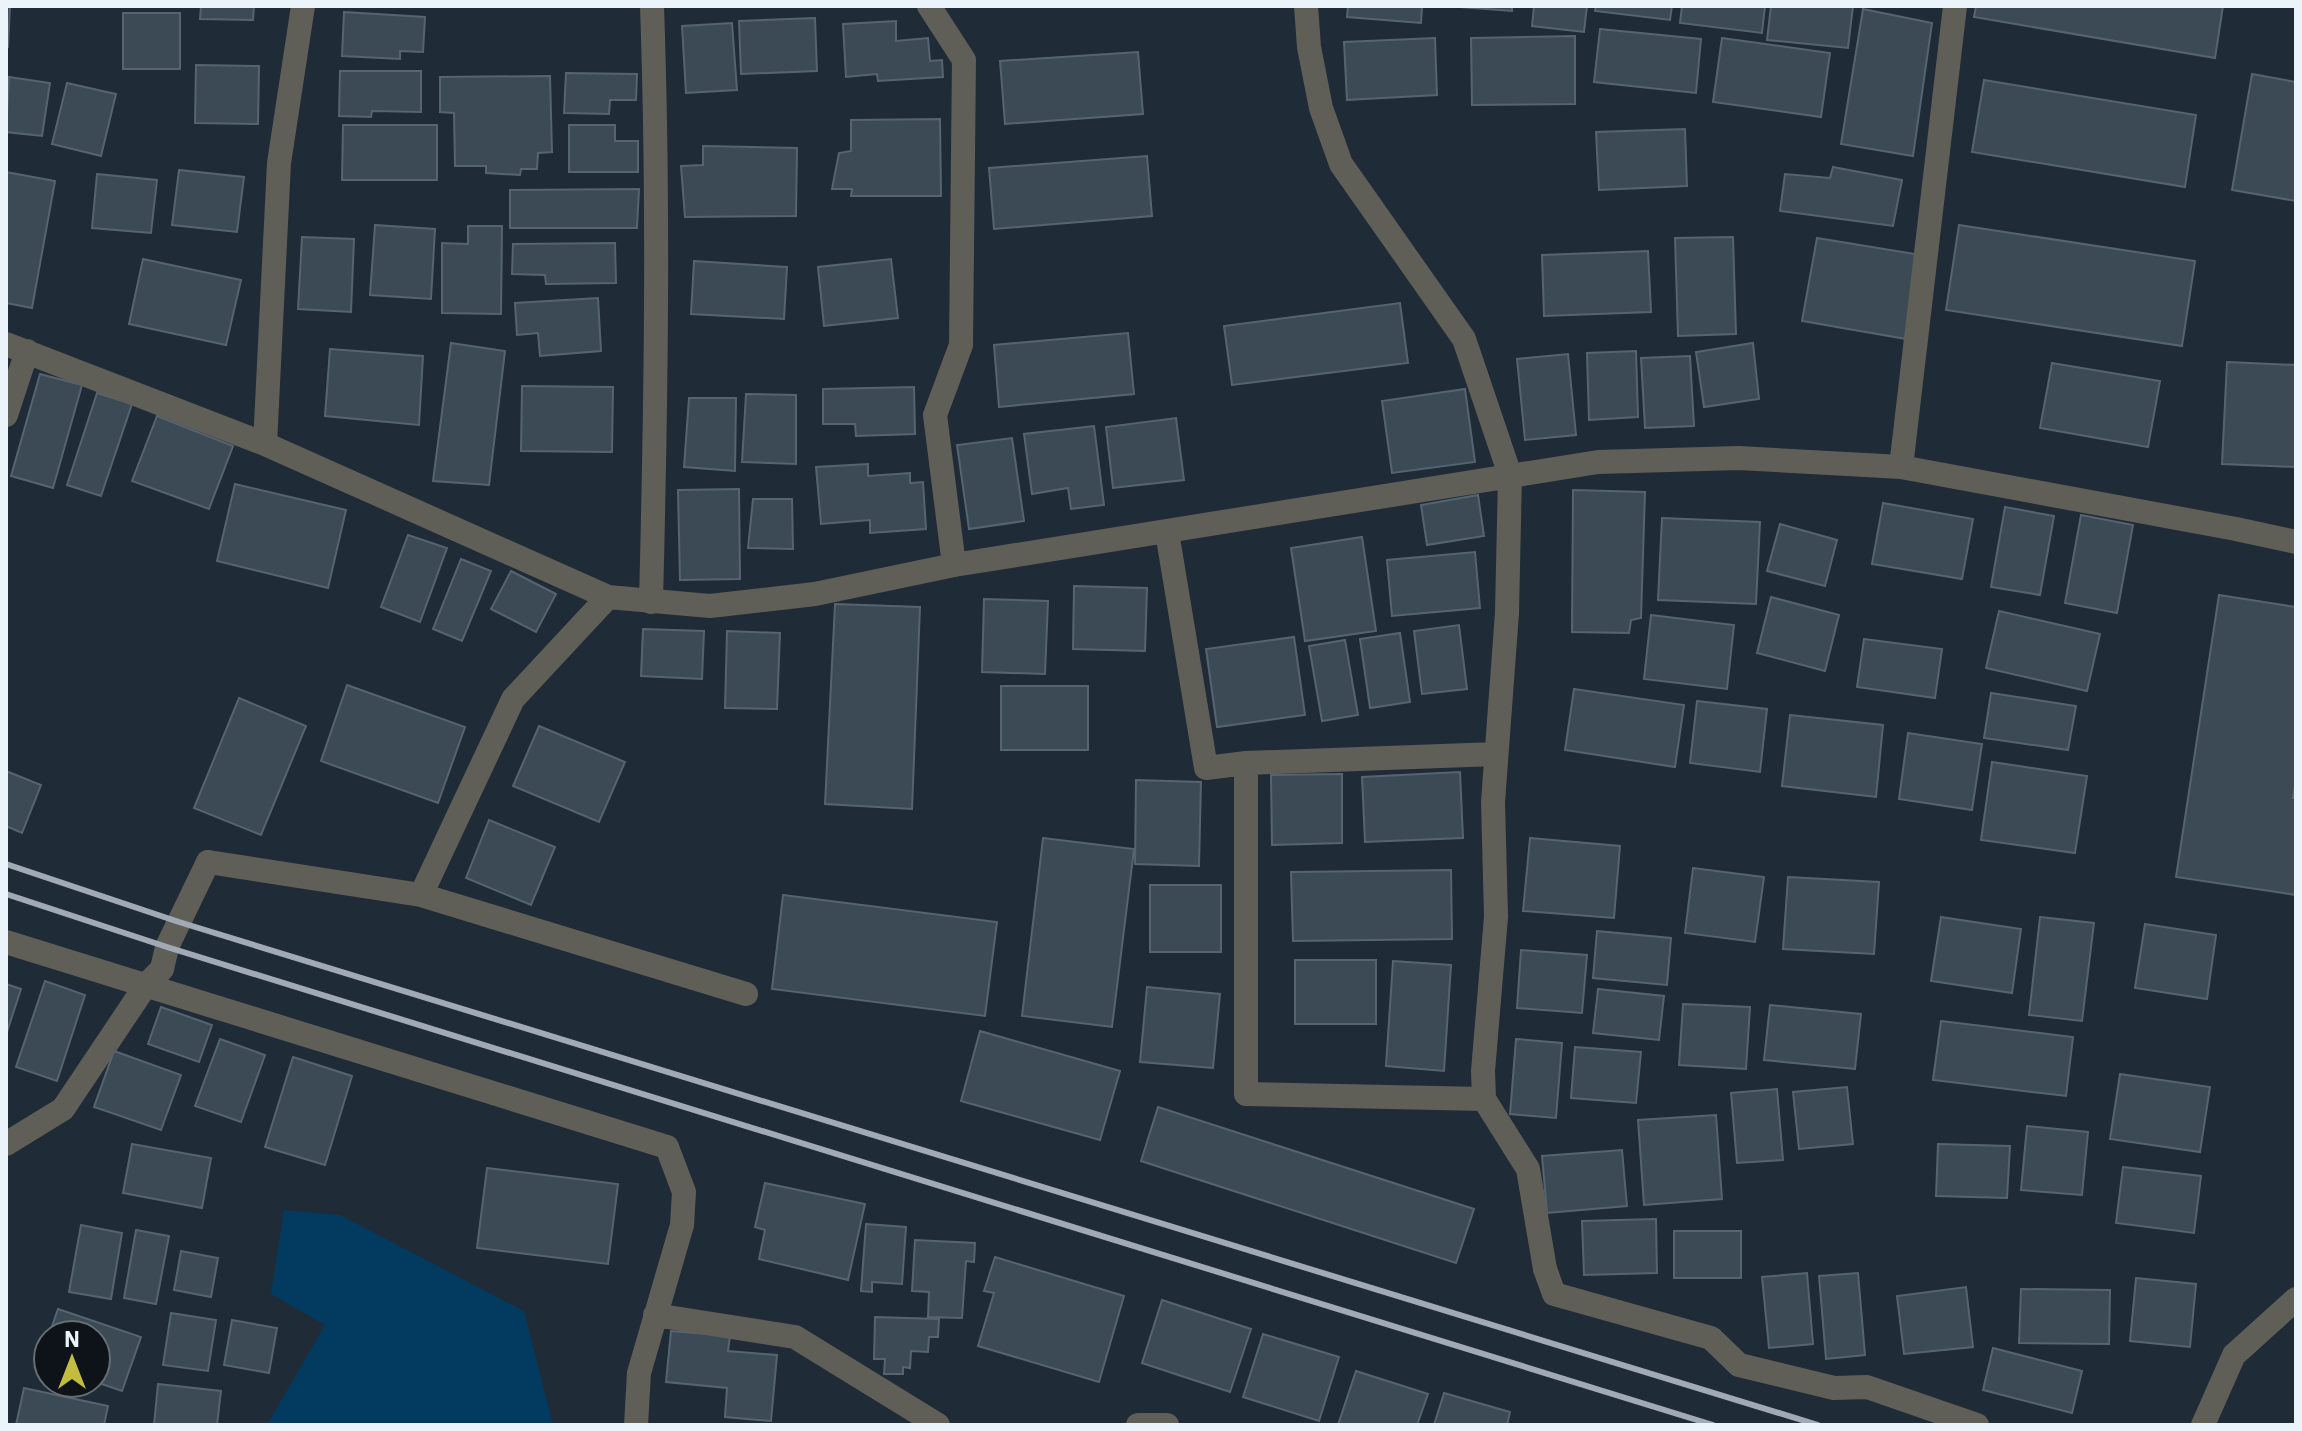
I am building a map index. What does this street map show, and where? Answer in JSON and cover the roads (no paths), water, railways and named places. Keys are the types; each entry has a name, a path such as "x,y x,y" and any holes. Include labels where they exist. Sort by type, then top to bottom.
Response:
{"street":[{"path":"265,444 279,163 303,6"},
{"path":"651,602 657,365 652,6"},
{"path":"929,6 964,60 961,345 935,415 954,565"},
{"path":"1306,6 1309,47 1321,108 1341,164 1464,339 1510,475 1507,613 1493,802 1496,917 1483,1071 1484,1099 1528,1169 1545,1269 1554,1294 1711,1338 1739,1365 1834,1388 1867,1387 1977,1425"},
{"path":"1901,467 1955,6"},
{"path":"6,415 16,348 265,444 608,597 710,606 815,594 954,565 1598,462 1739,458 1901,467 2296,542"},
{"path":"1167,532 1206,768 1246,763 1496,754"},
{"path":"421,895 513,699 608,597"},
{"path":"1246,763 1246,1094 1484,1099"},
{"path":"6,1144 63,1109 146,985 162,969 167,947 208,862 421,895 746,994"},
{"path":"6,942 667,1147 684,1192 682,1225 639,1373 636,1425"},
{"path":"2203,1425 2234,1355 2296,1299"},
{"path":"655,1315 795,1337 938,1425"},
{"path":"1138,1425 1167,1425"}],"railway":[{"path":"6,864 179,922 1818,1425"},
{"path":"6,894 167,947 1713,1425"}]}
